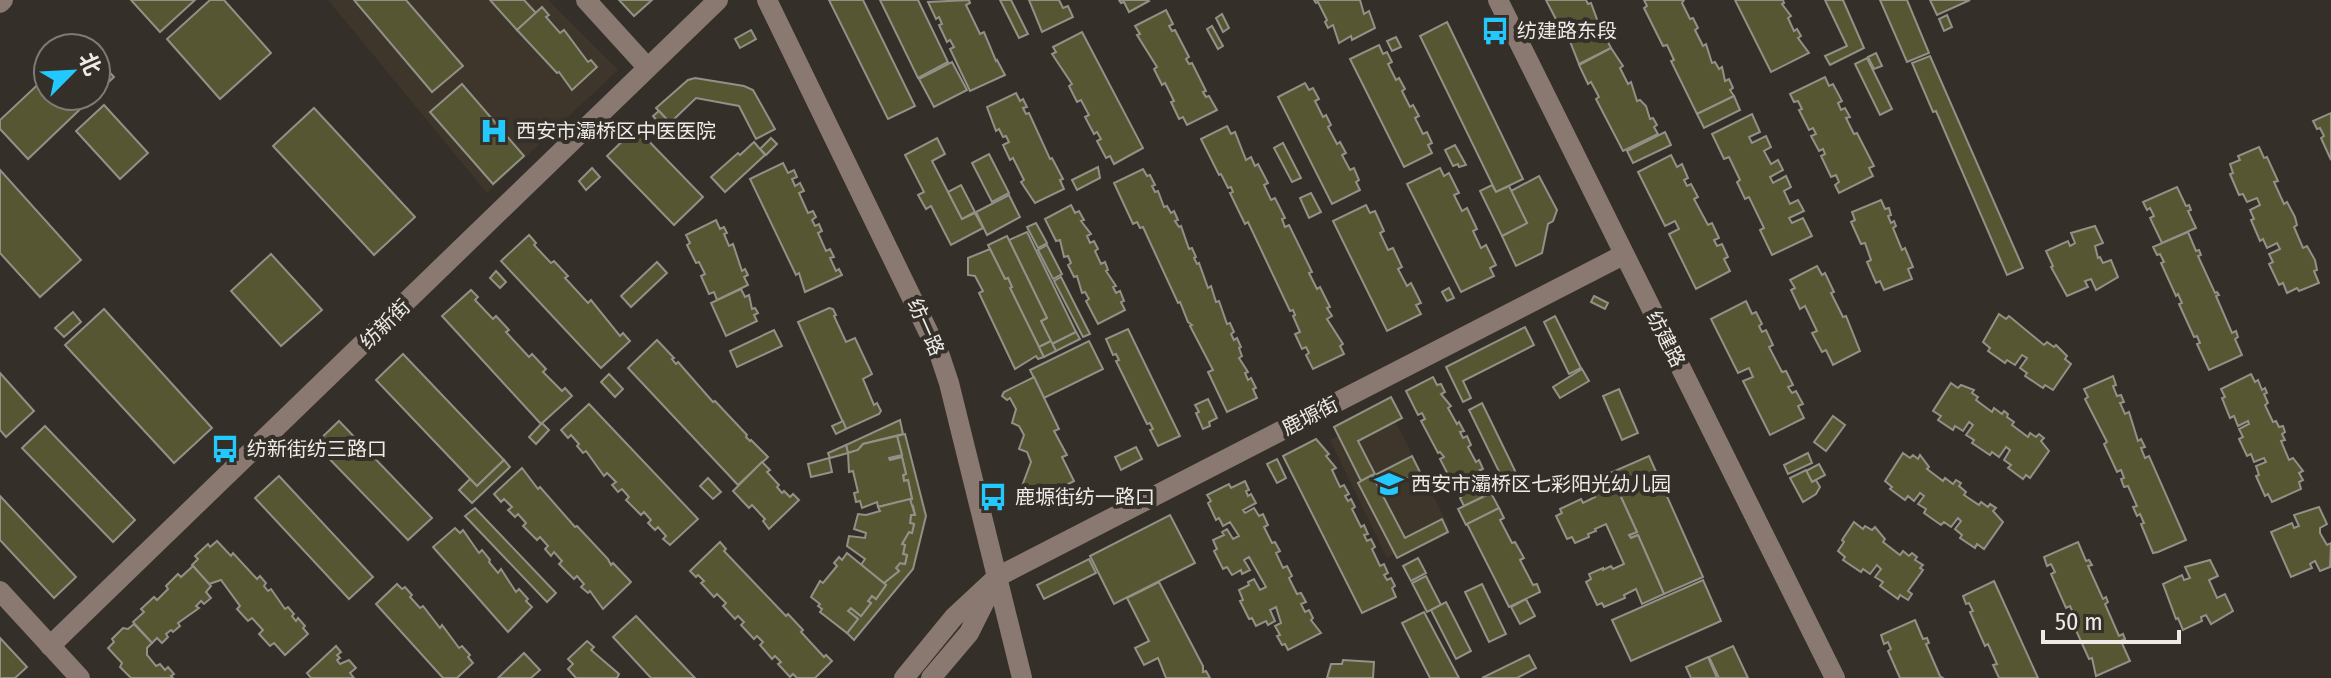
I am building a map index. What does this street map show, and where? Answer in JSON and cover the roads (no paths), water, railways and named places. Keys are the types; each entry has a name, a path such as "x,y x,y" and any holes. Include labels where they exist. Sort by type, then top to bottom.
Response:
{"street":[{"path":"586,0 647,67"},
{"name":"纺新街","path":"50,646 718,0"},
{"name":"纺一路","path":"767,0 940,356 1022,678"},
{"name":"纺建路","path":"1498,0 1835,678"},
{"name":"鹿塬街","path":"904,678 954,617 997,577 1623,255"},
{"path":"931,678 969,633 997,577"},
{"path":"0,591 80,678"}],"place":[{"name":"纺建路东段","path":"1495,31"},
{"name":"西安市灞桥区中医医院","path":"494,131"},
{"name":"纺新街纺三路口","path":"225,449"},
{"name":"西安市灞桥区七彩阳光幼儿园","path":"1389,484"},
{"name":"鹿塬街纺一路口","path":"993,497"}]}
